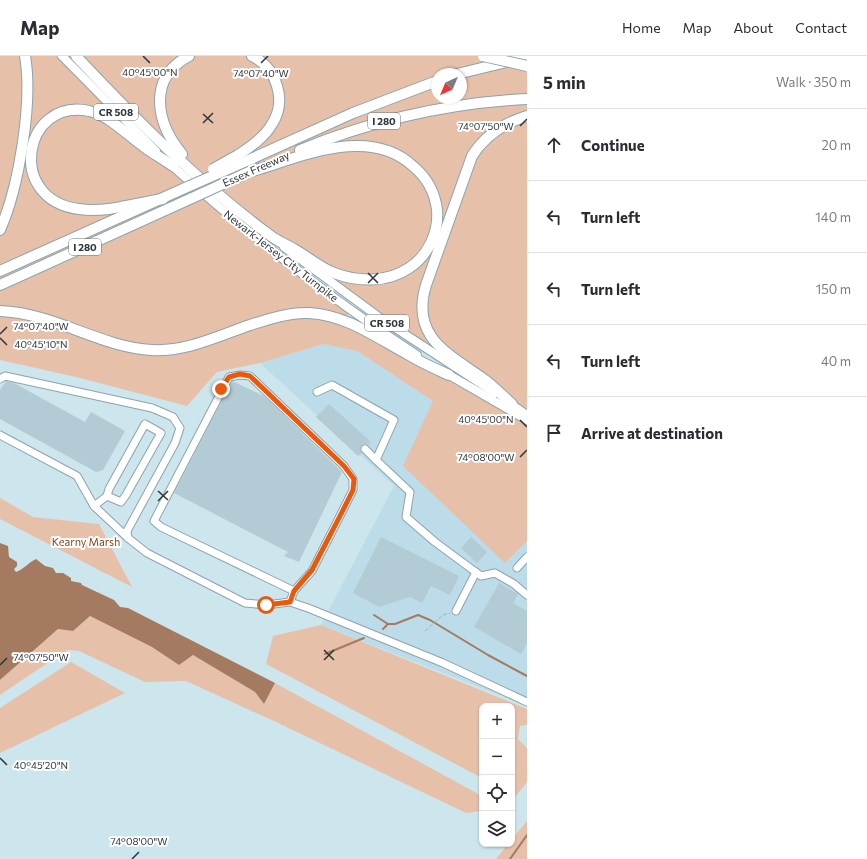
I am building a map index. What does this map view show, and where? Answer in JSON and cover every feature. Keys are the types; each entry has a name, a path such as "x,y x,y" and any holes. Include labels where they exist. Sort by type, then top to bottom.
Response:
{"highway":[{"path":"0,230 13,193 24,129 27,90 25,56"},
{"name":"Newark-Jersey City Turnpike","path":"76,56 149,129 211,187 268,234"},
{"path":"189,56 174,66 166,77 160,95 160,110 170,138 211,187"},
{"path":"240,159 266,132 272,124 278,111 278,90 273,76 262,62 252,56"},
{"path":"483,56 527,66"},
{"path":"467,72 527,57"},
{"name":"Essex Freeway","path":"0,271 185,188 240,159 431,83"},
{"name":"Essex Freeway","path":"0,285 249,172 329,139 382,122 455,106 527,99"},
{"path":"163,198 102,210 79,209 59,204 42,191 34,178 30,162 32,147 40,129 53,118 67,112 88,111 109,120 173,166"},
{"path":"512,404 486,380 449,357 438,346 426,326 422,305 426,285 472,156 482,143 494,132 527,116"},
{"path":"249,172 329,149 358,146 378,148 401,157 420,173 430,188 437,209 437,222 434,234 423,256 404,272 378,279 356,279 333,273 268,234"},
{"path":"0,311 40,316 121,345 157,350 189,346 281,316 302,313 320,314 333,316 351,324 449,375"}],"main road":[{"name":"Newark-Jersey City Turnpike","path":"62,56 122,119 173,166 219,207 306,277 376,328 449,375 527,420"},
{"name":"Newark-Jersey City Turnpike","path":"268,234 380,318 527,415"}],"lane":[{"path":"290,602 294,591 312,570 353,490 354,479 344,466 250,376 240,374 229,377 154,521 161,527 294,591"},
{"path":"0,379 5,376 152,408 173,417 180,428 175,443 127,531 128,538"},
{"path":"317,392 332,385 394,420 376,460"},
{"path":"94,506 106,496 145,424 161,433 121,502 106,496"},
{"path":"0,435 77,476 94,506 128,538 147,552 245,603 266,605 290,602 443,663 527,702"},
{"path":"365,449 410,492 406,517 435,542 481,576 495,573 514,584 527,595"},
{"path":"517,568 527,557"},
{"path":"456,610 476,572"}],"path":[{"path":"425,631 443,615 456,610"}],"shaded area":[{"path":"323,344 357,351 433,401 505,563 527,541 527,706 321,625 394,486 260,363"},
{"path":"0,543 8,546 9,557 17,562 17,566 14,569 16,572 36,559 45,566 53,568 56,573 63,573 71,578 71,581 81,583 82,585 114,600 120,607 128,608 275,683 264,704 255,692 193,655 179,665 152,647 90,616 73,631 58,629 0,680"}],"green space":[{"path":"0,56 62,56 158,153 350,310 345,320 527,423 527,541 505,563 403,466 433,401 357,351 323,344 260,363 217,372 187,406 76,377 0,360"},
{"path":"76,56 527,56 527,413 429,351 251,221"},
{"name":"Kearny Marsh","path":"0,498 33,517 99,524 132,587 0,519"},
{"path":"90,616 152,647 179,665 193,655 255,692 264,704 275,683 479,794 479,811 466,813 276,722 186,681 145,682 79,651 68,650 0,695 0,680 58,629 73,631"},
{"path":"321,625 512,703 479,703 479,776 266,664 273,636"},
{"path":"71,662 125,693 0,753 0,708"},
{"path":"515,704 527,709 527,725 520,726 518,739 527,748 527,782 516,796"},
{"path":"527,821 527,859 496,859 506,847 515,847 515,835"}],"building":[{"path":"6,381 14,383 85,422 91,412 125,431 103,470 96,472 0,419 0,390"},
{"path":"232,381 264,396 342,472 299,562 284,556 288,552 174,493"},
{"path":"329,404 371,442 368,445 364,444 361,446 362,453 358,456 316,417"},
{"path":"381,537 459,576 450,595 431,586 422,603 410,597 379,607 353,593"},
{"path":"471,537 487,552 477,563 461,548"},
{"path":"499,583 518,594 513,603 527,611 527,643 521,654 474,627"}],"waterway":[{"path":"374,615 388,624 395,624 418,615 430,620 488,655 527,676"},
{"path":"383,629 388,624"},
{"path":"325,654 364,638"},
{"path":"510,859 527,835"}],"route":[{"path":"221,389 229,377 240,374 250,376 344,466 354,479 353,490 312,570 294,591 290,602 266,605"}]}
